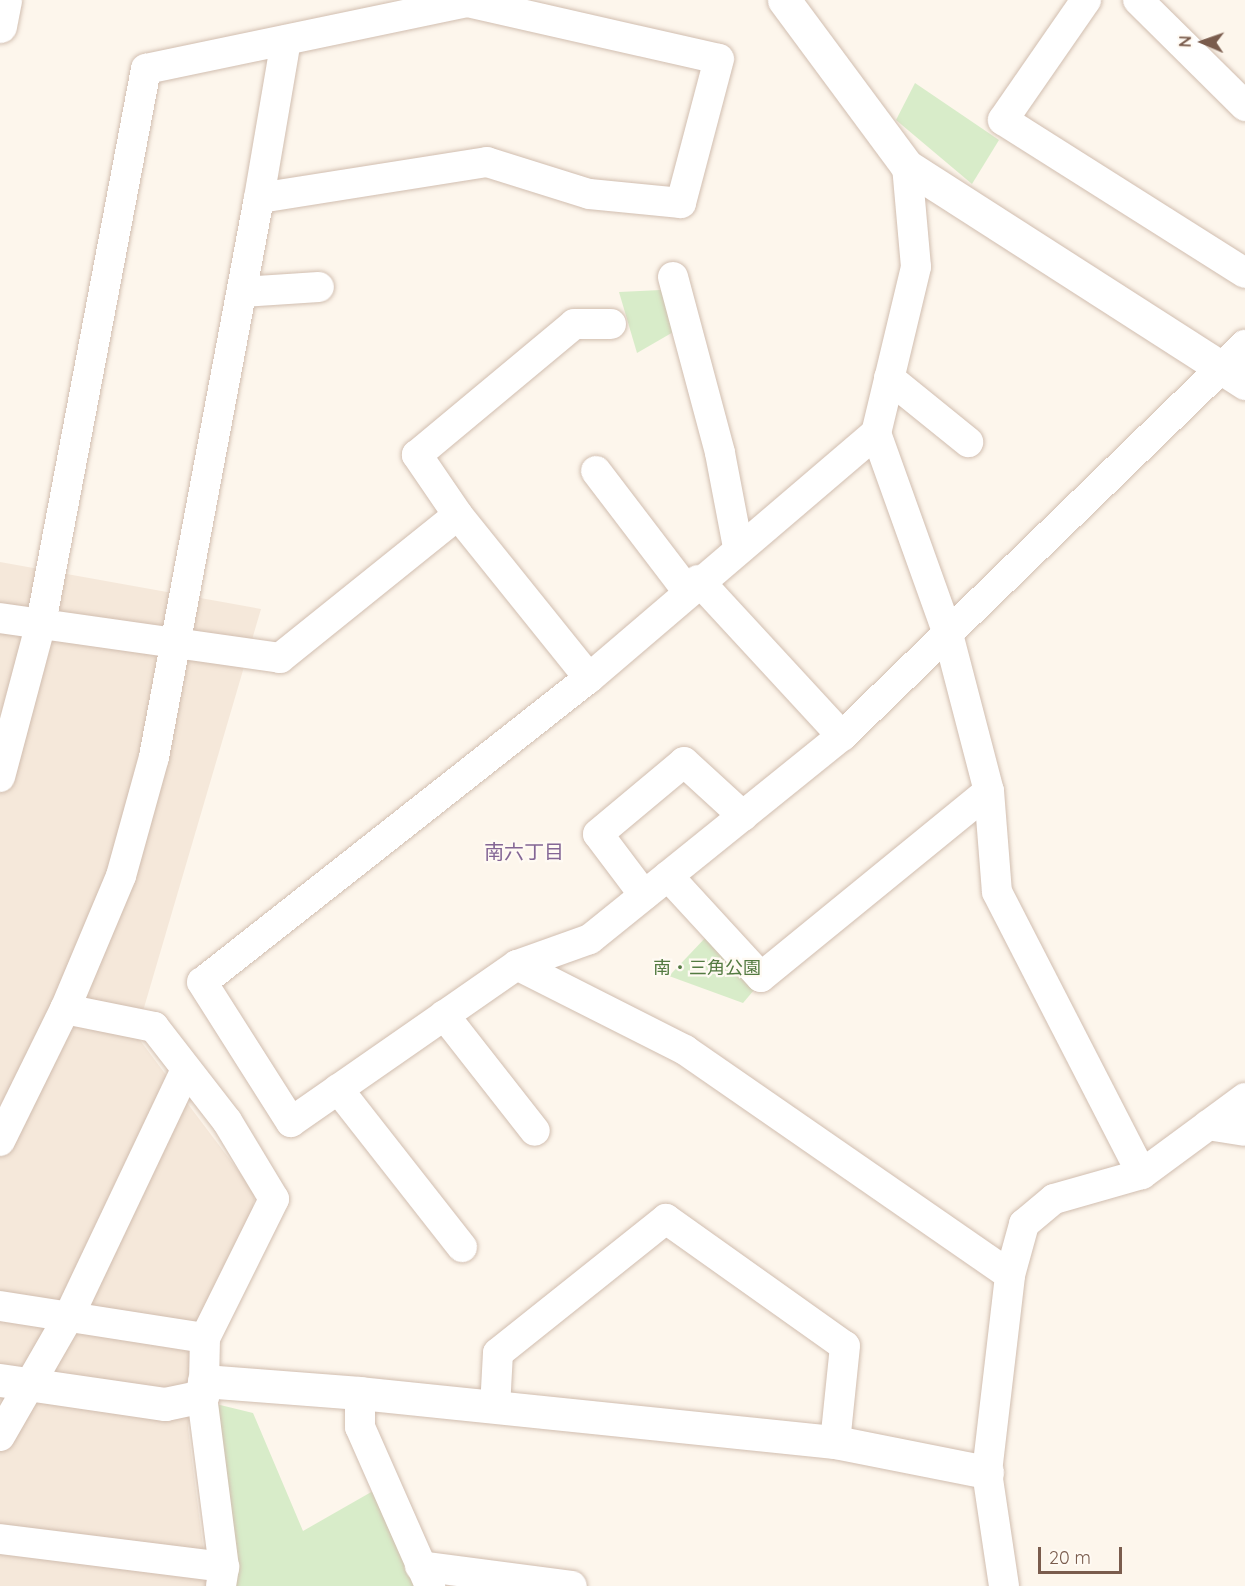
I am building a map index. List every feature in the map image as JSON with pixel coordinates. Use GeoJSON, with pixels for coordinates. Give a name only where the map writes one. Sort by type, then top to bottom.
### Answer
{"type":"FeatureCollection","features":[{"type":"Feature","properties":{"kind":"street"},"geometry":{"type":"LineString","coordinates":[[0,26],[4,0]]}},
{"type":"Feature","properties":{"kind":"street"},"geometry":{"type":"LineString","coordinates":[[784,0],[907,166],[1157,324],[1233,376]]}},
{"type":"Feature","properties":{"kind":"street"},"geometry":{"type":"LineString","coordinates":[[1086,0],[1003,120],[1245,273]]}},
{"type":"Feature","properties":{"kind":"street"},"geometry":{"type":"LineString","coordinates":[[1138,0],[1245,106]]}},
{"type":"Feature","properties":{"kind":"street"},"geometry":{"type":"LineString","coordinates":[[0,777],[41,623],[146,69],[468,2],[719,59],[681,203],[589,194],[487,162],[259,198]]}},
{"type":"Feature","properties":{"kind":"street"},"geometry":{"type":"LineString","coordinates":[[0,1141],[65,1009],[121,876],[178,647],[286,40]]}},
{"type":"Feature","properties":{"kind":"street"},"geometry":{"type":"LineString","coordinates":[[907,166],[916,267],[876,433],[948,634],[989,791],[997,892],[1142,1174]]}},
{"type":"Feature","properties":{"kind":"street"},"geometry":{"type":"LineString","coordinates":[[673,277],[720,453],[738,547]]}},
{"type":"Feature","properties":{"kind":"street"},"geometry":{"type":"LineString","coordinates":[[242,292],[319,287]]}},
{"type":"Feature","properties":{"kind":"street"},"geometry":{"type":"LineString","coordinates":[[589,678],[459,515],[417,454],[574,324],[611,324]]}},
{"type":"Feature","properties":{"kind":"street"},"geometry":{"type":"LineString","coordinates":[[876,433],[692,585],[589,678],[202,982],[291,1122],[517,965],[590,939],[842,736],[948,634],[1233,376],[1245,345]]}},
{"type":"Feature","properties":{"kind":"street"},"geometry":{"type":"LineString","coordinates":[[889,378],[968,442]]}},
{"type":"Feature","properties":{"kind":"street"},"geometry":{"type":"LineString","coordinates":[[596,471],[692,585],[842,736]]}},
{"type":"Feature","properties":{"kind":"street"},"geometry":{"type":"LineString","coordinates":[[0,618],[178,647],[280,658],[459,515]]}},
{"type":"Feature","properties":{"kind":"street"},"geometry":{"type":"LineString","coordinates":[[644,895],[598,834],[684,762],[743,816]]}},
{"type":"Feature","properties":{"kind":"street"},"geometry":{"type":"LineString","coordinates":[[668,876],[761,977],[989,791]]}},
{"type":"Feature","properties":{"kind":"street"},"geometry":{"type":"LineString","coordinates":[[517,965],[685,1050],[1010,1275]]}},
{"type":"Feature","properties":{"kind":"street"},"geometry":{"type":"LineString","coordinates":[[0,1539],[223,1576],[203,1389],[205,1338],[274,1199],[227,1120],[185,1072],[154,1027],[65,1009]]}},
{"type":"Feature","properties":{"kind":"street"},"geometry":{"type":"LineString","coordinates":[[444,1016],[535,1131]]}},
{"type":"Feature","properties":{"kind":"street"},"geometry":{"type":"LineString","coordinates":[[0,1436],[15,1382],[69,1316],[185,1072]]}},
{"type":"Feature","properties":{"kind":"street"},"geometry":{"type":"LineString","coordinates":[[338,1089],[462,1247]]}},
{"type":"Feature","properties":{"kind":"street"},"geometry":{"type":"LineString","coordinates":[[1004,1586],[987,1472],[1010,1275],[1024,1224],[1054,1199],[1142,1174],[1245,1098]]}},
{"type":"Feature","properties":{"kind":"street"},"geometry":{"type":"LineString","coordinates":[[1209,1125],[1245,1131]]}},
{"type":"Feature","properties":{"kind":"street"},"geometry":{"type":"LineString","coordinates":[[495,1408],[498,1353],[666,1219],[845,1346],[835,1442]]}},
{"type":"Feature","properties":{"kind":"street"},"geometry":{"type":"LineString","coordinates":[[0,1306],[205,1338]]}},
{"type":"Feature","properties":{"kind":"street"},"geometry":{"type":"LineString","coordinates":[[15,1382],[165,1404],[203,1389],[360,1393],[835,1442],[987,1472]]}},
{"type":"Feature","properties":{"kind":"street"},"geometry":{"type":"LineString","coordinates":[[360,1393],[360,1427],[425,1576],[572,1586]]}},
{"type":"Feature","properties":{"kind":"shaded area"},"geometry":{"type":"Polygon","coordinates":[[[0,562],[261,609],[136,1035],[255,1193],[252,1213],[203,1317],[188,1428],[208,1586],[0,1586],[0,562]]]}},
{"type":"Feature","properties":{"kind":"green space"},"geometry":{"type":"Polygon","coordinates":[[[915,83],[999,140],[972,184],[896,120],[915,83]]]}},
{"type":"Feature","properties":{"kind":"green space"},"geometry":{"type":"Polygon","coordinates":[[[661,290],[675,331],[637,353],[619,292],[661,290]]]}},
{"type":"Feature","properties":{"kind":"green space","name":"南・三角公園"},"geometry":{"type":"Polygon","coordinates":[[[707,936],[754,990],[743,1003],[669,976],[707,936]]]}},
{"type":"Feature","properties":{"kind":"green space"},"geometry":{"type":"Polygon","coordinates":[[[212,1403],[253,1413],[303,1531],[373,1491],[427,1586],[231,1586],[212,1403]]]}},
{"type":"Feature","properties":{"kind":"district","name":"南六丁目"},"geometry":{"type":"Point","coordinates":[524,851]}}]}
